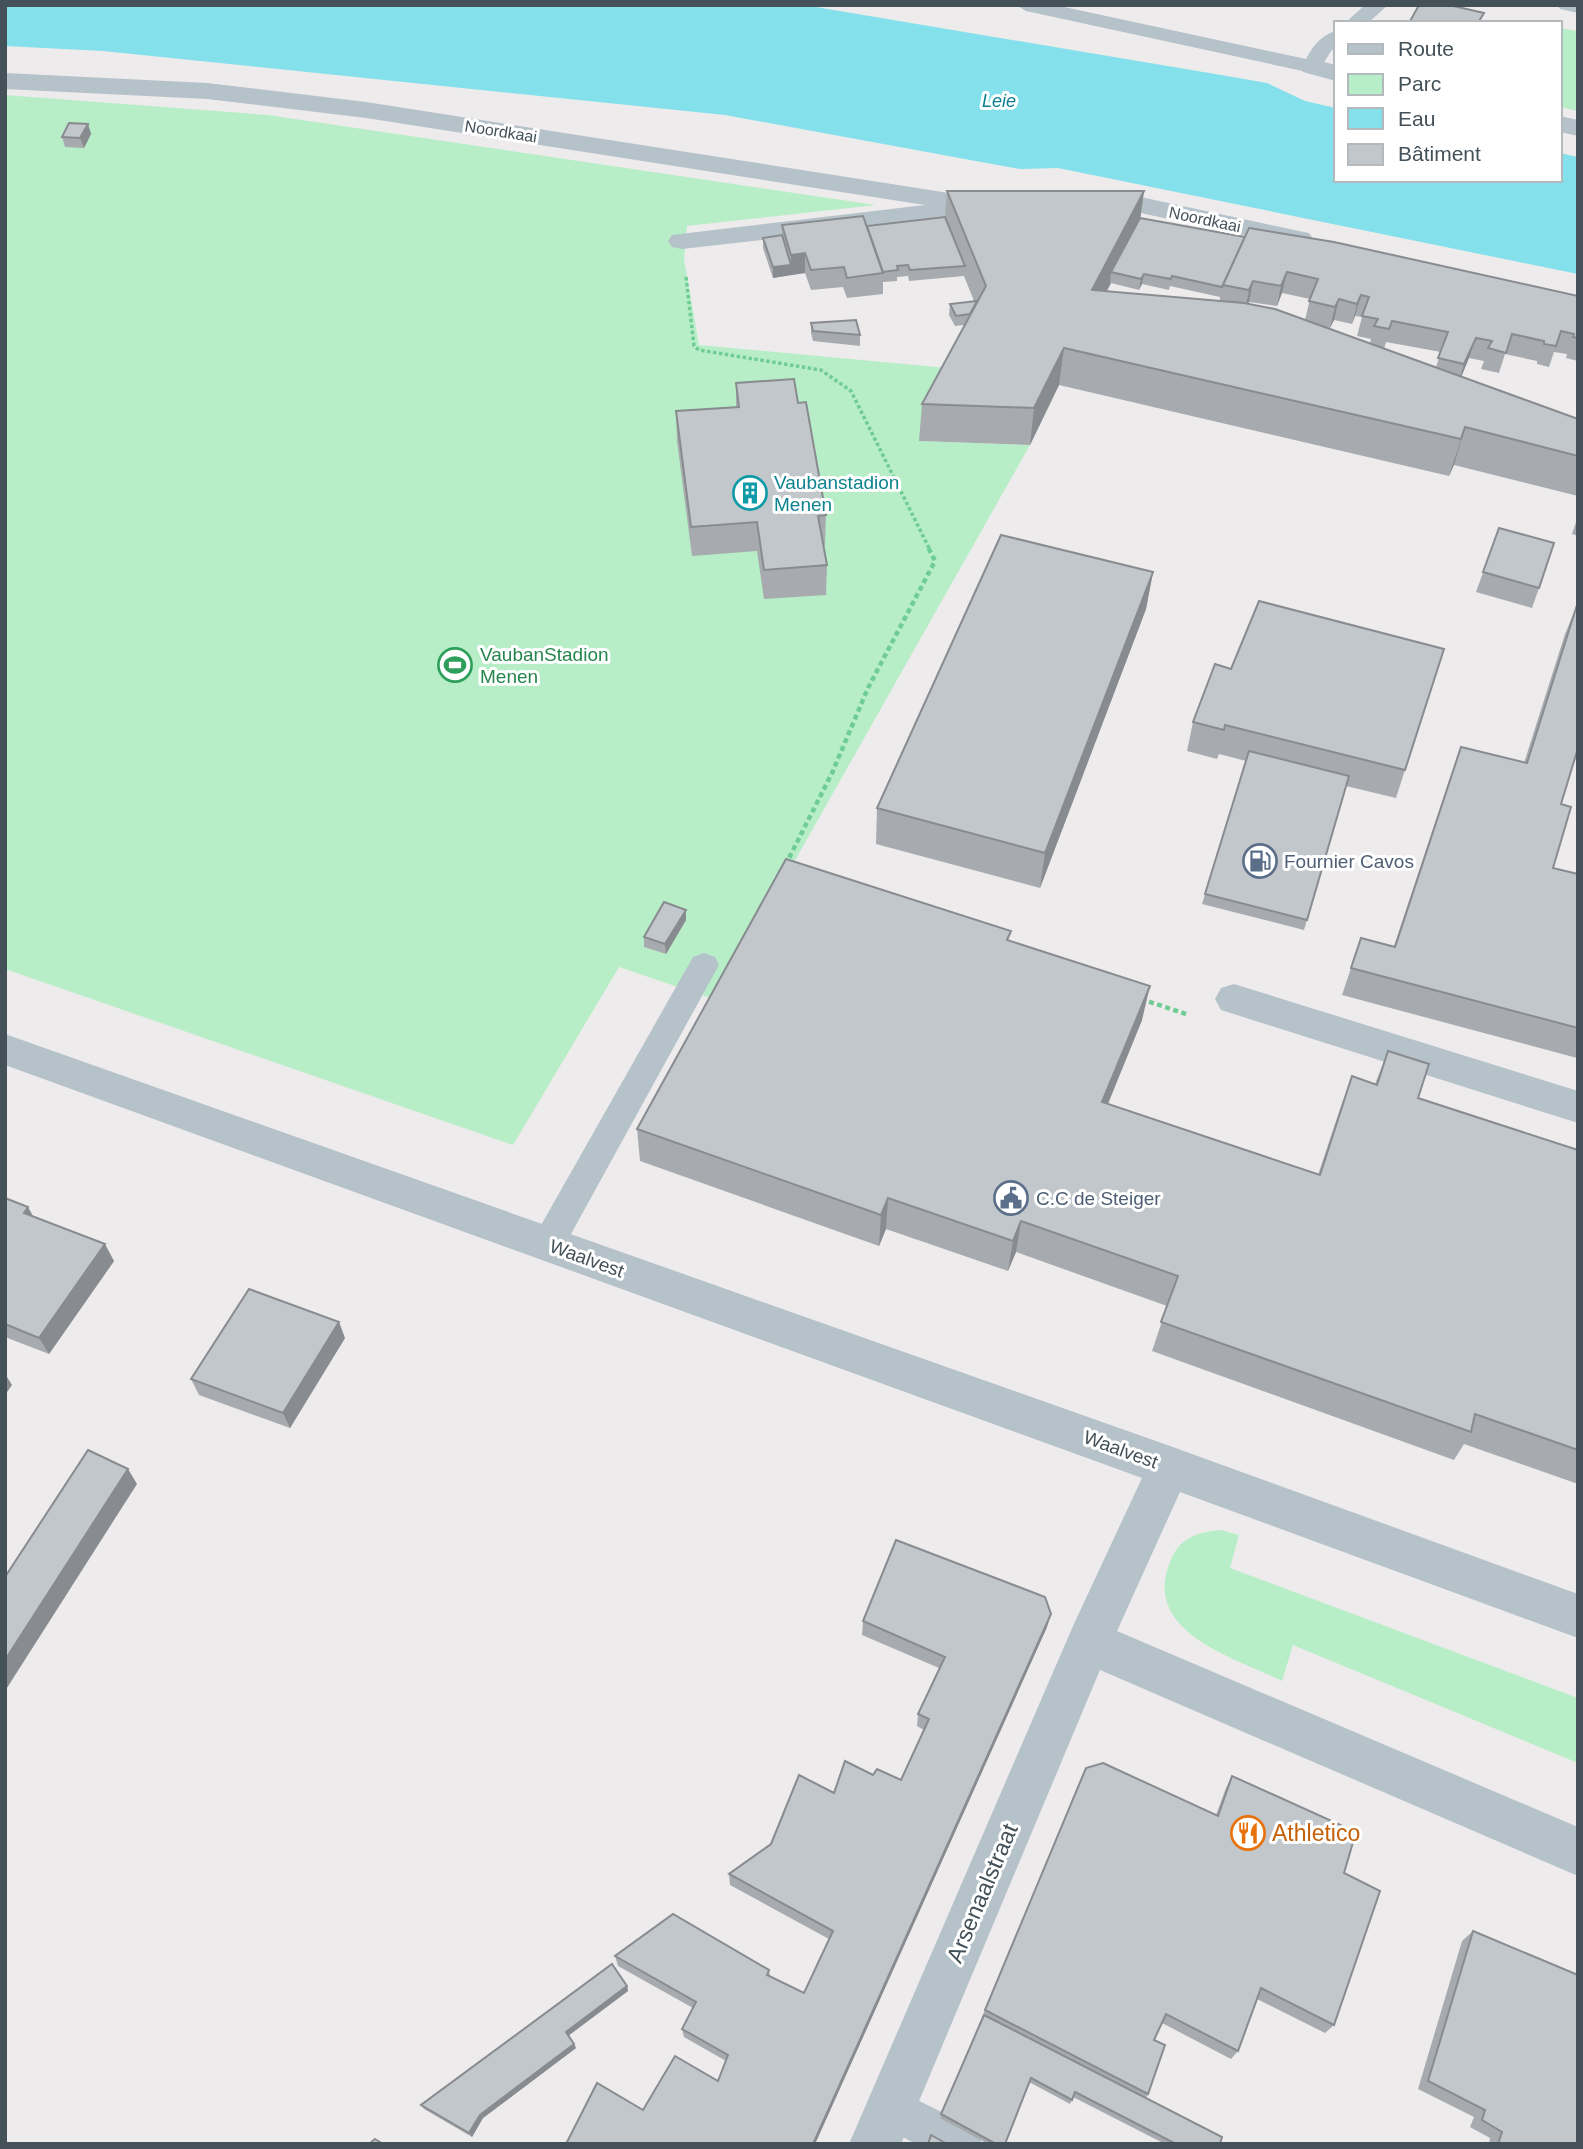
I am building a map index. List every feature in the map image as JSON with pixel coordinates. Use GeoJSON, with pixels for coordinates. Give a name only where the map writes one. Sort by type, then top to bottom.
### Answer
{"type":"FeatureCollection","features":[{"type":"Feature","properties":{"kind":"street","name":"Noordkaai"},"geometry":{"type":"LineString","coordinates":[[5,80],[207,91],[366,110],[1007,208],[682,241]]}},
{"type":"Feature","properties":{"kind":"street","name":"Noordkaai"},"geometry":{"type":"LineString","coordinates":[[1058,205],[1122,201],[1329,246]]}},
{"type":"Feature","properties":{"kind":"street"},"geometry":{"type":"LineString","coordinates":[[1234,999],[1578,1107]]}},
{"type":"Feature","properties":{"kind":"street","name":"Waalvest"},"geometry":{"type":"LineString","coordinates":[[5,1049],[1578,1615]]}},
{"type":"Feature","properties":{"kind":"street","name":"Waalvest"},"geometry":{"type":"LineString","coordinates":[[1089,1642],[1170,1466]]}},
{"type":"Feature","properties":{"kind":"street"},"geometry":{"type":"LineString","coordinates":[[1089,1642],[1578,1852]]}},
{"type":"Feature","properties":{"kind":"street","name":"Arsenaalstraat"},"geometry":{"type":"LineString","coordinates":[[883,2126],[1089,1642]]}},
{"type":"Feature","properties":{"kind":"lane"},"geometry":{"type":"LineString","coordinates":[[1026,5],[1051,8],[1324,70],[1322,48],[1334,39]]}},
{"type":"Feature","properties":{"kind":"lane"},"geometry":{"type":"LineString","coordinates":[[1358,21],[1378,5]]}},
{"type":"Feature","properties":{"kind":"lane"},"geometry":{"type":"LineString","coordinates":[[1567,5],[1578,6]]}},
{"type":"Feature","properties":{"kind":"lane"},"geometry":{"type":"LineString","coordinates":[[548,1244],[704,964]]}},
{"type":"Feature","properties":{"kind":"lane"},"geometry":{"type":"LineString","coordinates":[[883,2126],[961,2144]]}},
{"type":"Feature","properties":{"kind":"path"},"geometry":{"type":"LineString","coordinates":[[682,241],[694,346],[709,353],[821,370],[851,391],[935,561],[868,688],[832,773],[787,862],[792,870]]}},
{"type":"Feature","properties":{"kind":"path"},"geometry":{"type":"LineString","coordinates":[[1129,995],[1194,1017],[1234,999]]}},
{"type":"Feature","properties":{"kind":"green space"},"geometry":{"type":"Polygon","coordinates":[[[1562,28],[1578,31],[1578,111],[1562,107],[1562,28]]]}},
{"type":"Feature","properties":{"kind":"green space","name":"VaubanStadion Menen"},"geometry":{"type":"Polygon","coordinates":[[[5,95],[268,115],[876,205],[687,226],[684,259],[699,345],[958,369],[920,441],[1030,445],[716,1000],[619,967],[513,1145],[5,969],[5,95]]]}},
{"type":"Feature","properties":{"kind":"green space"},"geometry":{"type":"Polygon","coordinates":[[[1221,1530],[1239,1535],[1230,1568],[1578,1698],[1578,1763],[1293,1645],[1282,1681],[1218,1652],[1198,1639],[1180,1624],[1169,1607],[1165,1586],[1170,1562],[1178,1547],[1190,1538],[1204,1532],[1221,1530]]]}},
{"type":"Feature","properties":{"kind":"water","name":"Leie"},"geometry":{"type":"Polygon","coordinates":[[[5,5],[804,5],[1267,83],[1305,101],[1334,108],[1334,182],[1562,182],[1562,153],[1578,157],[1578,274],[1058,168],[1020,169],[725,115],[103,51],[5,46],[5,5]]]}},
{"type":"Feature","properties":{"kind":"building"},"geometry":{"type":"Polygon","coordinates":[[[1419,5],[1449,5],[1484,13],[1479,21],[1410,21],[1419,5]]]}},
{"type":"Feature","properties":{"kind":"building"},"geometry":{"type":"Polygon","coordinates":[[[69,123],[88,124],[80,138],[62,137],[69,123]]]}},
{"type":"Feature","properties":{"kind":"building"},"geometry":{"type":"Polygon","coordinates":[[[947,191],[1144,191],[1092,290],[1244,303],[1275,309],[1578,419],[1578,456],[1465,427],[1461,439],[1064,348],[1034,408],[922,404],[986,286],[947,191]]]}},
{"type":"Feature","properties":{"kind":"building"},"geometry":{"type":"Polygon","coordinates":[[[863,216],[883,273],[847,278],[844,267],[811,270],[805,253],[791,255],[782,225],[863,216]]]}},
{"type":"Feature","properties":{"kind":"building"},"geometry":{"type":"Polygon","coordinates":[[[945,217],[965,266],[910,270],[908,265],[897,266],[898,270],[883,272],[867,226],[945,217]]]}},
{"type":"Feature","properties":{"kind":"building"},"geometry":{"type":"Polygon","coordinates":[[[1140,218],[1245,237],[1222,287],[1172,276],[1171,279],[1144,274],[1141,279],[1111,272],[1140,218]]]}},
{"type":"Feature","properties":{"kind":"building"},"geometry":{"type":"Polygon","coordinates":[[[1249,228],[1334,242],[1578,296],[1578,338],[1573,337],[1574,334],[1561,331],[1556,346],[1512,334],[1506,353],[1488,348],[1492,341],[1476,338],[1464,364],[1438,358],[1448,332],[1392,321],[1389,329],[1374,326],[1378,319],[1362,316],[1369,297],[1361,295],[1357,304],[1339,299],[1335,307],[1309,301],[1318,279],[1287,272],[1281,286],[1253,281],[1249,290],[1223,285],[1249,228]]]}},
{"type":"Feature","properties":{"kind":"building"},"geometry":{"type":"Polygon","coordinates":[[[782,235],[791,265],[773,267],[763,238],[782,235]]]}},
{"type":"Feature","properties":{"kind":"building"},"geometry":{"type":"Polygon","coordinates":[[[977,301],[970,314],[956,316],[950,304],[977,301]]]}},
{"type":"Feature","properties":{"kind":"building"},"geometry":{"type":"Polygon","coordinates":[[[856,320],[860,335],[813,331],[811,323],[856,320]]]}},
{"type":"Feature","properties":{"kind":"building","name":"Vaubanstadion Menen"},"geometry":{"type":"Polygon","coordinates":[[[794,379],[798,403],[806,402],[826,515],[818,516],[827,565],[764,570],[757,522],[691,527],[676,411],[739,407],[736,383],[794,379]]]}},
{"type":"Feature","properties":{"kind":"building"},"geometry":{"type":"Polygon","coordinates":[[[1499,528],[1554,543],[1539,588],[1483,572],[1499,528]]]}},
{"type":"Feature","properties":{"kind":"building"},"geometry":{"type":"Polygon","coordinates":[[[1001,535],[1153,572],[1045,853],[877,808],[1001,535]]]}},
{"type":"Feature","properties":{"kind":"building"},"geometry":{"type":"Polygon","coordinates":[[[1259,601],[1444,649],[1405,770],[1225,725],[1224,730],[1193,722],[1215,664],[1231,669],[1259,601]]]}},
{"type":"Feature","properties":{"kind":"building"},"geometry":{"type":"Polygon","coordinates":[[[1577,605],[1578,748],[1561,804],[1571,807],[1553,868],[1578,874],[1578,1028],[1351,968],[1361,938],[1395,947],[1461,747],[1527,763],[1577,605]]]}},
{"type":"Feature","properties":{"kind":"building"},"geometry":{"type":"Polygon","coordinates":[[[1249,751],[1349,776],[1307,920],[1205,894],[1249,751]]]}},
{"type":"Feature","properties":{"kind":"building","name":"C.C de Steiger"},"geometry":{"type":"Polygon","coordinates":[[[786,859],[1011,931],[1007,940],[1150,986],[1102,1102],[1320,1175],[1352,1076],[1377,1085],[1388,1051],[1429,1064],[1418,1098],[1578,1150],[1578,1450],[1475,1414],[1471,1432],[1161,1322],[1178,1276],[1021,1221],[1013,1241],[888,1198],[881,1215],[637,1129],[786,859]]]}},
{"type":"Feature","properties":{"kind":"building"},"geometry":{"type":"Polygon","coordinates":[[[664,902],[686,910],[665,944],[644,937],[664,902]]]}},
{"type":"Feature","properties":{"kind":"building"},"geometry":{"type":"Polygon","coordinates":[[[5,1198],[28,1207],[24,1213],[105,1244],[39,1338],[5,1324],[5,1198]]]}},
{"type":"Feature","properties":{"kind":"building"},"geometry":{"type":"Polygon","coordinates":[[[249,1289],[339,1322],[283,1413],[191,1379],[249,1289]]]}},
{"type":"Feature","properties":{"kind":"building"},"geometry":{"type":"Polygon","coordinates":[[[88,1450],[128,1469],[5,1660],[5,1577],[88,1450]]]}},
{"type":"Feature","properties":{"kind":"building"},"geometry":{"type":"Polygon","coordinates":[[[896,1540],[1045,1597],[1051,1614],[813,2144],[566,2144],[597,2083],[643,2110],[675,2056],[718,2081],[728,2055],[682,2029],[696,2002],[615,1956],[673,1914],[769,1970],[767,1975],[804,1993],[833,1931],[729,1874],[771,1844],[799,1775],[834,1793],[845,1761],[873,1775],[877,1769],[901,1780],[929,1719],[918,1714],[945,1657],[863,1621],[896,1540]]]}},
{"type":"Feature","properties":{"kind":"building"},"geometry":{"type":"Polygon","coordinates":[[[1103,1763],[1218,1816],[1232,1776],[1356,1832],[1344,1873],[1380,1891],[1334,2025],[1261,1988],[1238,2051],[1166,2014],[1154,2040],[1165,2045],[1148,2094],[985,2010],[1086,1768],[1103,1763]]]}},
{"type":"Feature","properties":{"kind":"building"},"geometry":{"type":"Polygon","coordinates":[[[1473,1931],[1578,1975],[1578,2144],[1498,2144],[1502,2132],[1482,2120],[1485,2110],[1428,2081],[1473,1931]]]}},
{"type":"Feature","properties":{"kind":"building"},"geometry":{"type":"Polygon","coordinates":[[[612,1964],[627,1986],[566,2032],[574,2044],[480,2115],[469,2133],[421,2105],[612,1964]]]}},
{"type":"Feature","properties":{"kind":"building"},"geometry":{"type":"Polygon","coordinates":[[[984,2015],[1222,2137],[1220,2144],[1176,2144],[1075,2092],[1072,2100],[1031,2078],[1005,2144],[996,2144],[941,2114],[984,2015]]]}},
{"type":"Feature","properties":{"kind":"building"},"geometry":{"type":"Polygon","coordinates":[[[931,2135],[947,2144],[928,2144],[931,2135]]]}},
{"type":"Feature","properties":{"kind":"building"},"geometry":{"type":"Polygon","coordinates":[[[375,2139],[383,2144],[369,2144],[375,2139]]]}},
{"type":"Feature","properties":{"kind":"place","name":"Vaubanstadion Menen"},"geometry":{"type":"Point","coordinates":[750,493]}},
{"type":"Feature","properties":{"kind":"place","name":"VaubanStadion Menen"},"geometry":{"type":"Point","coordinates":[455,665]}},
{"type":"Feature","properties":{"kind":"place","name":"Fournier Cavos"},"geometry":{"type":"Point","coordinates":[1260,861]}},
{"type":"Feature","properties":{"kind":"place","name":"C.C de Steiger"},"geometry":{"type":"Point","coordinates":[1011,1198]}},
{"type":"Feature","properties":{"kind":"place","name":"Athletico"},"geometry":{"type":"Point","coordinates":[1248,1833]}}]}
